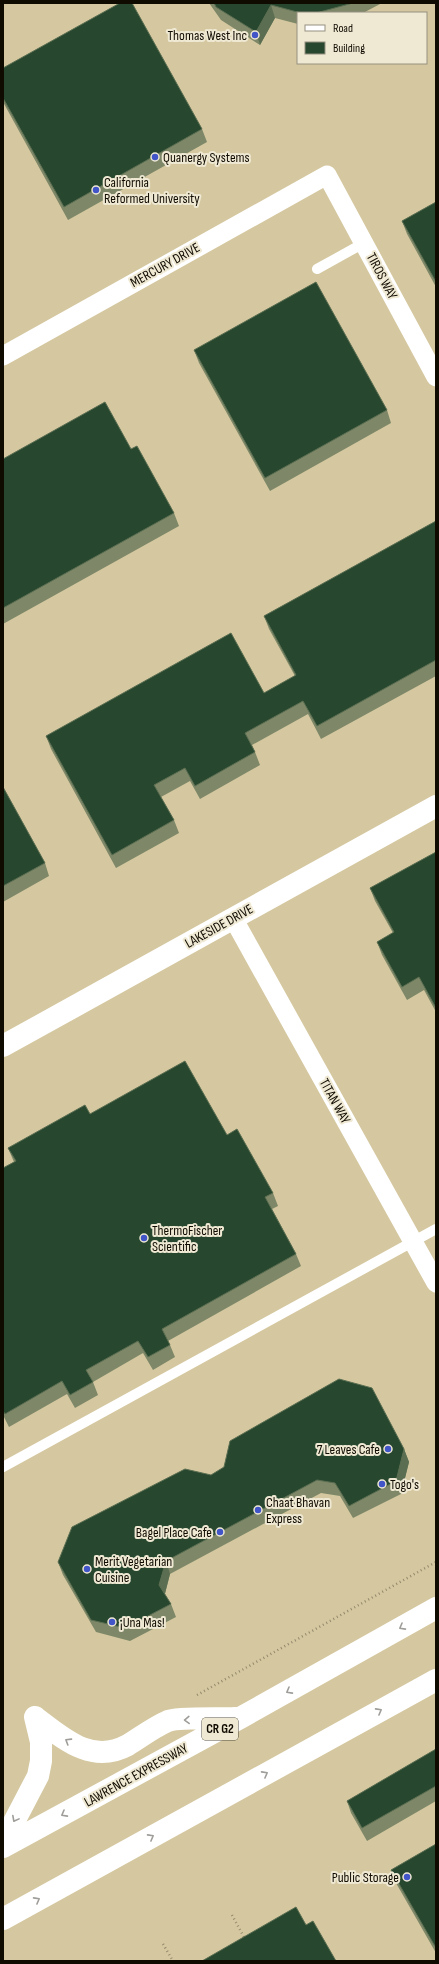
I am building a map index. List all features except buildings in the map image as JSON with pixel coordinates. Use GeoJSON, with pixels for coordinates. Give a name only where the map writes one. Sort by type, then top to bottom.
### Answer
{"type":"FeatureCollection","features":[{"type":"Feature","properties":{"kind":"main road","name":"LAKESIDE DRIVE"},"geometry":{"type":"LineString","coordinates":[[3,1046],[436,806]]}},
{"type":"Feature","properties":{"kind":"main road","name":"LAWRENCE EXPRESSWAY"},"geometry":{"type":"LineString","coordinates":[[3,1847],[240,1718],[436,1608]]}},
{"type":"Feature","properties":{"kind":"main road"},"geometry":{"type":"LineString","coordinates":[[3,1919],[436,1680]]}},
{"type":"Feature","properties":{"kind":"main road"},"geometry":{"type":"LineString","coordinates":[[3,1842],[38,1776],[41,1761],[41,1742],[35,1717],[68,1742],[95,1752],[112,1751],[126,1746],[169,1721],[240,1718]]}},
{"type":"Feature","properties":{"kind":"street","name":"TIROS WAY"},"geometry":{"type":"LineString","coordinates":[[327,175],[436,377]]}},
{"type":"Feature","properties":{"kind":"street","name":"MERCURY DRIVE"},"geometry":{"type":"LineString","coordinates":[[3,356],[327,175]]}},
{"type":"Feature","properties":{"kind":"street","name":"TITAN WAY"},"geometry":{"type":"LineString","coordinates":[[233,918],[436,1283]]}},
{"type":"Feature","properties":{"kind":"lane"},"geometry":{"type":"LineString","coordinates":[[317,269],[364,243]]}},
{"type":"Feature","properties":{"kind":"lane"},"geometry":{"type":"LineString","coordinates":[[3,1467],[436,1229]]}},
{"type":"Feature","properties":{"kind":"path"},"geometry":{"type":"LineString","coordinates":[[193,1698],[436,1562]]}},
{"type":"Feature","properties":{"kind":"path"},"geometry":{"type":"LineString","coordinates":[[232,1915],[246,1941]]}},
{"type":"Feature","properties":{"kind":"path"},"geometry":{"type":"LineString","coordinates":[[163,1944],[173,1961]]}},
{"type":"Feature","properties":{"kind":"place","name":"Thomas West Inc"},"geometry":{"type":"Point","coordinates":[255,35]}},
{"type":"Feature","properties":{"kind":"place","name":"Quanergy Systems"},"geometry":{"type":"Point","coordinates":[155,157]}},
{"type":"Feature","properties":{"kind":"place","name":"California Reformed University"},"geometry":{"type":"Point","coordinates":[96,190]}},
{"type":"Feature","properties":{"kind":"place","name":"ThermoFischer Scientific"},"geometry":{"type":"Point","coordinates":[144,1238]}},
{"type":"Feature","properties":{"kind":"place","name":"7 Leaves Cafe"},"geometry":{"type":"Point","coordinates":[388,1449]}},
{"type":"Feature","properties":{"kind":"place","name":"Togo's"},"geometry":{"type":"Point","coordinates":[382,1484]}},
{"type":"Feature","properties":{"kind":"place","name":"Chaat Bhavan Express"},"geometry":{"type":"Point","coordinates":[258,1510]}},
{"type":"Feature","properties":{"kind":"place","name":"Bagel Place Cafe"},"geometry":{"type":"Point","coordinates":[220,1532]}},
{"type":"Feature","properties":{"kind":"place","name":"Merit Vegetarian Cuisine"},"geometry":{"type":"Point","coordinates":[87,1569]}},
{"type":"Feature","properties":{"kind":"place","name":"¡Una Mas!"},"geometry":{"type":"Point","coordinates":[112,1622]}},
{"type":"Feature","properties":{"kind":"place","name":"Public Storage"},"geometry":{"type":"Point","coordinates":[407,1877]}}]}
